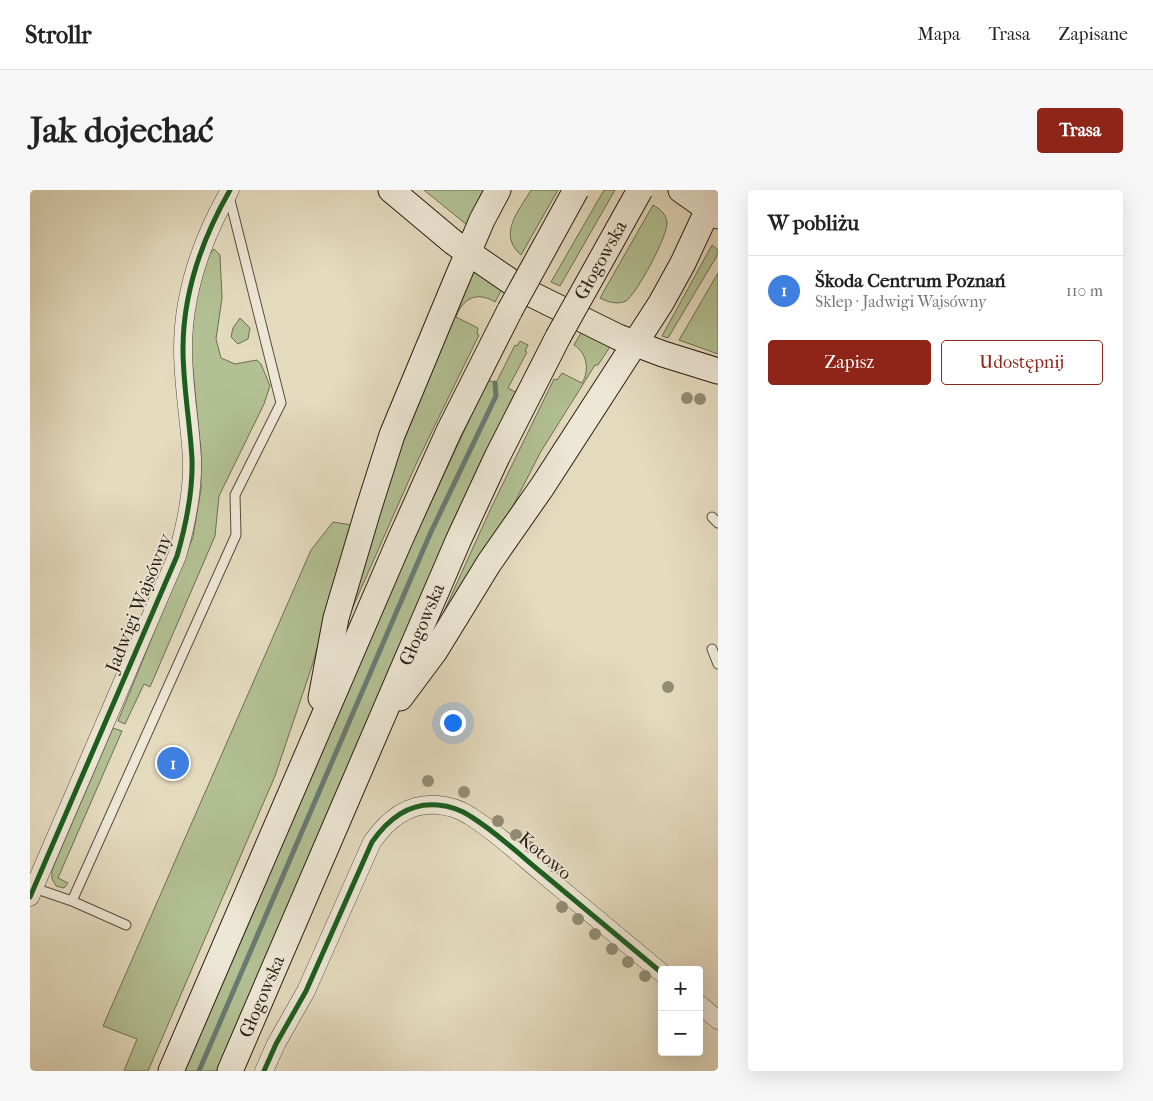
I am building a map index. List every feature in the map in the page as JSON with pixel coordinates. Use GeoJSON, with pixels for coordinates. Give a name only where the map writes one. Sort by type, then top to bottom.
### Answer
{"type":"FeatureCollection","features":[{"type":"Feature","properties":{"kind":"main road"},"geometry":{"type":"LineString","coordinates":[[391,190],[468,253],[523,290],[603,331],[635,344],[718,371]]}},
{"type":"Feature","properties":{"kind":"main road"},"geometry":{"type":"LineString","coordinates":[[311,745],[336,618],[398,418],[482,220],[498,190]]}},
{"type":"Feature","properties":{"kind":"main road"},"geometry":{"type":"LineString","coordinates":[[171,1071],[449,431],[510,310],[576,190]]}},
{"type":"Feature","properties":{"kind":"main road","name":"Głogowska"},"geometry":{"type":"LineString","coordinates":[[230,1071],[470,512],[558,337],[640,190]]}},
{"type":"Feature","properties":{"kind":"main road"},"geometry":{"type":"LineString","coordinates":[[369,745],[391,710],[435,651],[489,563],[542,488],[635,344],[679,271],[715,205],[681,190]]}},
{"type":"Feature","properties":{"kind":"street","name":"Jadwigi Wajsówny"},"geometry":{"type":"LineString","coordinates":[[32,893],[168,579],[181,542],[188,510],[192,474],[190,429],[183,368],[186,306],[202,246],[228,191]]}},
{"type":"Feature","properties":{"kind":"street","name":"Kotowo"},"geometry":{"type":"LineString","coordinates":[[264,1071],[276,1044],[306,991],[366,855],[378,835],[394,818],[415,807],[432,805],[453,808],[471,817],[658,970]]}},
{"type":"Feature","properties":{"kind":"street"},"geometry":{"type":"LineString","coordinates":[[703,1007],[718,1020]]}},
{"type":"Feature","properties":{"kind":"lane","name":"Jadwigi Wajsówny"},"geometry":{"type":"LineString","coordinates":[[72,901],[236,535],[235,495],[281,404],[228,191]]}},
{"type":"Feature","properties":{"kind":"lane"},"geometry":{"type":"LineString","coordinates":[[712,650],[718,664]]}},
{"type":"Feature","properties":{"kind":"lane"},"geometry":{"type":"LineString","coordinates":[[32,893],[72,901],[126,924]]}},
{"type":"Feature","properties":{"kind":"green space"},"geometry":{"type":"Polygon","coordinates":[[[424,190],[484,190],[467,225],[424,190]]]}},
{"type":"Feature","properties":{"kind":"green space"},"geometry":{"type":"Polygon","coordinates":[[[531,190],[558,190],[521,255],[514,247],[510,231],[516,214],[531,190]]]}},
{"type":"Feature","properties":{"kind":"green space"},"geometry":{"type":"Polygon","coordinates":[[[604,190],[615,190],[560,286],[551,282],[604,190]]]}},
{"type":"Feature","properties":{"kind":"green space"},"geometry":{"type":"Polygon","coordinates":[[[653,205],[660,210],[667,222],[658,251],[644,277],[626,301],[619,303],[600,298],[653,205]]]}},
{"type":"Feature","properties":{"kind":"green space"},"geometry":{"type":"Polygon","coordinates":[[[712,245],[718,250],[718,254],[668,338],[662,336],[712,245]]]}},
{"type":"Feature","properties":{"kind":"green space"},"geometry":{"type":"Polygon","coordinates":[[[214,249],[220,255],[222,298],[216,339],[221,358],[235,364],[257,360],[261,364],[270,386],[264,404],[219,496],[215,536],[150,687],[144,684],[125,724],[118,721],[193,537],[201,489],[201,451],[191,351],[194,308],[207,257],[214,249]]]}},
{"type":"Feature","properties":{"kind":"green space"},"geometry":{"type":"Polygon","coordinates":[[[473,270],[502,289],[495,302],[482,297],[471,298],[459,310],[456,317],[478,328],[477,334],[479,335],[417,462],[341,634],[400,449],[473,270]]]}},
{"type":"Feature","properties":{"kind":"green space"},"geometry":{"type":"Polygon","coordinates":[[[718,273],[718,354],[679,340],[718,273]]]}},
{"type":"Feature","properties":{"kind":"green space"},"geometry":{"type":"Polygon","coordinates":[[[240,318],[250,328],[248,339],[238,344],[231,337],[233,328],[240,318]]]}},
{"type":"Feature","properties":{"kind":"green space"},"geometry":{"type":"Polygon","coordinates":[[[582,331],[611,345],[598,365],[595,365],[540,453],[512,508],[436,629],[492,506],[554,379],[557,380],[562,373],[582,383],[586,373],[586,362],[582,352],[574,345],[582,331]]]}},
{"type":"Feature","properties":{"kind":"green space"},"geometry":{"type":"Polygon","coordinates":[[[520,341],[528,345],[525,351],[527,352],[508,388],[517,393],[326,818],[217,1071],[184,1071],[405,558],[488,380],[496,383],[515,345],[517,346],[520,341]]]}},
{"type":"Feature","properties":{"kind":"green space"},"geometry":{"type":"Polygon","coordinates":[[[333,522],[352,525],[312,666],[275,776],[148,1071],[124,1071],[137,1039],[103,1026],[311,550],[333,522]]]}},
{"type":"Feature","properties":{"kind":"green space"},"geometry":{"type":"Polygon","coordinates":[[[113,728],[122,731],[58,878],[68,883],[64,888],[56,886],[52,879],[52,870],[113,728]]]}},
{"type":"Feature","properties":{"kind":"waterway"},"geometry":{"type":"LineString","coordinates":[[199,1071],[430,534],[496,396],[495,383]]}},
{"type":"Feature","properties":{"kind":"cycle path"},"geometry":{"type":"LineString","coordinates":[[30,897],[177,556],[188,508],[192,471],[183,363],[186,307],[190,287],[203,247],[230,190]]}},
{"type":"Feature","properties":{"kind":"cycle path"},"geometry":{"type":"LineString","coordinates":[[264,1071],[276,1044],[306,991],[372,842],[392,819],[418,806],[438,805],[451,807],[480,822],[658,970]]}},
{"type":"Feature","properties":{"kind":"place","name":"Škoda Centrum Poznań"},"geometry":{"type":"Point","coordinates":[173,763]}}]}
